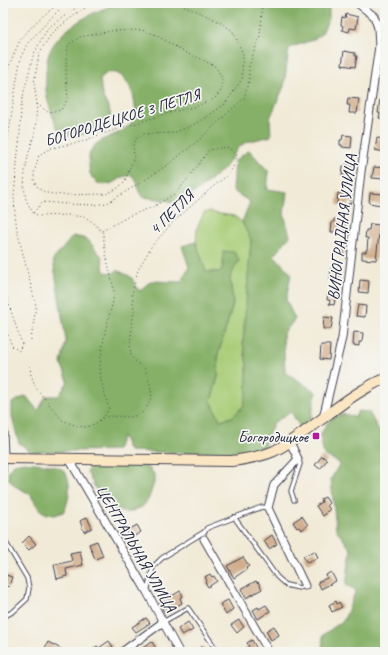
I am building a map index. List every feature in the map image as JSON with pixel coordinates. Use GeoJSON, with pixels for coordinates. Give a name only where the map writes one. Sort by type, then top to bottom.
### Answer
{"type":"FeatureCollection","features":[{"type":"Feature","properties":{"kind":"street","name":"ВИНОГРАДНАЯ УЛИЦА"},"geometry":{"type":"LineString","coordinates":[[323,418],[342,338],[361,172],[381,50],[378,28],[374,16],[357,3]]}},
{"type":"Feature","properties":{"kind":"street"},"geometry":{"type":"LineString","coordinates":[[381,50],[385,41]]}},
{"type":"Feature","properties":{"kind":"street"},"geometry":{"type":"LineString","coordinates":[[3,431],[4,458],[232,461],[272,452],[290,442],[348,399],[378,381],[385,379]]}},
{"type":"Feature","properties":{"kind":"street"},"geometry":{"type":"LineString","coordinates":[[290,442],[298,459],[274,485],[268,508],[305,586]]}},
{"type":"Feature","properties":{"kind":"street","name":"ЦЕНТРАЛЬНАЯ УЛИЦА"},"geometry":{"type":"LineString","coordinates":[[69,459],[147,592],[179,652]]}},
{"type":"Feature","properties":{"kind":"street"},"geometry":{"type":"LineString","coordinates":[[204,536],[269,652]]}},
{"type":"Feature","properties":{"kind":"street"},"geometry":{"type":"LineString","coordinates":[[122,652],[163,622]]}},
{"type":"Feature","properties":{"kind":"lane"},"geometry":{"type":"LineString","coordinates":[[3,506],[4,458]]}},
{"type":"Feature","properties":{"kind":"lane"},"geometry":{"type":"LineString","coordinates":[[294,500],[291,491],[300,464],[298,459]]}},
{"type":"Feature","properties":{"kind":"lane"},"geometry":{"type":"LineString","coordinates":[[147,592],[154,567],[162,558],[204,536],[207,528],[262,506],[268,508]]}},
{"type":"Feature","properties":{"kind":"lane"},"geometry":{"type":"LineString","coordinates":[[234,517],[277,577],[286,585],[299,588],[305,586]]}},
{"type":"Feature","properties":{"kind":"lane"},"geometry":{"type":"LineString","coordinates":[[3,538],[27,578],[29,588],[26,599],[14,611],[3,617]]}},
{"type":"Feature","properties":{"kind":"lane"},"geometry":{"type":"LineString","coordinates":[[163,622],[188,608],[218,652]]}},
{"type":"Feature","properties":{"kind":"path"},"geometry":{"type":"LineString","coordinates":[[3,84],[20,40],[38,20],[59,3]]}},
{"type":"Feature","properties":{"kind":"path"},"geometry":{"type":"LineString","coordinates":[[3,172],[21,57],[27,44],[66,3]]}},
{"type":"Feature","properties":{"kind":"path"},"geometry":{"type":"LineString","coordinates":[[31,340],[36,306],[17,230],[14,195],[21,107],[33,56],[41,40],[49,27],[83,3]]}},
{"type":"Feature","properties":{"kind":"path"},"geometry":{"type":"LineString","coordinates":[[30,366],[31,375],[36,388],[62,420],[77,426],[87,427],[104,417],[109,410],[101,380],[100,364],[105,332],[113,302],[114,290],[102,231],[85,217],[68,215],[39,216],[33,213],[26,200],[24,186],[28,156],[35,132],[37,104],[34,83],[39,54],[53,32],[93,3]]}},
{"type":"Feature","properties":{"kind":"path","name":"БОГОРОДЕЦКОЕ 3 ПЕТЛЯ"},"geometry":{"type":"LineString","coordinates":[[37,104],[48,112],[61,110],[68,98],[66,78],[68,45],[80,37],[111,30],[142,30],[154,34],[216,68],[222,78],[222,90],[214,99],[197,106],[165,114],[81,142],[52,148],[39,155],[34,173],[34,182],[39,189],[47,193],[62,195],[106,194],[118,188],[125,181],[134,158],[133,145],[137,138],[144,134],[174,133],[191,126],[212,114],[225,104],[242,79],[243,54],[232,30],[216,20],[178,3]]}},
{"type":"Feature","properties":{"kind":"path"},"geometry":{"type":"LineString","coordinates":[[33,213],[43,202],[67,204],[107,203],[170,163],[203,136],[244,98],[249,80],[249,66],[260,36],[262,12],[261,3]]}},
{"type":"Feature","properties":{"kind":"path","name":"4 ПЕТЛЯ"},"geometry":{"type":"LineString","coordinates":[[102,231],[131,215],[153,207],[176,192],[187,180],[209,150],[227,147],[237,156],[228,175],[215,184],[172,223],[151,247],[138,270],[132,294],[134,310],[130,345],[135,361],[145,369],[152,395],[148,405],[142,413],[132,417],[104,417]]}},
{"type":"Feature","properties":{"kind":"path"},"geometry":{"type":"LineString","coordinates":[[3,282],[22,344],[19,351],[12,346],[3,321]]}},
{"type":"Feature","properties":{"kind":"green space"},"geometry":{"type":"Polygon","coordinates":[[[118,3],[154,5],[158,3],[329,3],[329,18],[322,33],[315,39],[289,48],[284,86],[270,118],[271,136],[246,142],[239,147],[224,169],[197,191],[183,200],[173,202],[142,197],[138,189],[137,181],[131,175],[103,185],[95,181],[90,173],[90,152],[94,146],[123,130],[130,125],[134,118],[135,104],[133,96],[126,81],[121,75],[107,73],[100,79],[102,95],[109,110],[110,119],[102,128],[88,134],[72,135],[61,132],[55,124],[48,101],[46,92],[47,60],[55,42],[68,29],[83,19],[118,3]]]}},
{"type":"Feature","properties":{"kind":"green space"},"geometry":{"type":"Polygon","coordinates":[[[249,150],[269,172],[267,189],[287,192],[284,214],[290,236],[274,255],[291,274],[286,300],[295,319],[283,334],[285,372],[316,392],[311,418],[300,427],[291,412],[273,423],[264,447],[236,455],[129,451],[122,436],[117,450],[31,452],[19,443],[12,417],[12,403],[26,396],[38,411],[46,396],[59,396],[68,381],[61,363],[66,341],[53,260],[73,236],[87,239],[102,257],[104,272],[114,273],[117,270],[131,277],[139,291],[151,281],[181,282],[189,267],[182,246],[196,242],[206,272],[221,272],[223,265],[223,251],[234,252],[239,260],[230,277],[233,304],[218,355],[218,377],[211,401],[220,420],[232,417],[243,407],[247,392],[247,365],[243,343],[251,240],[242,222],[250,202],[233,191],[235,161],[249,150]]]}},
{"type":"Feature","properties":{"kind":"green space"},"geometry":{"type":"Polygon","coordinates":[[[210,211],[234,216],[242,222],[251,240],[243,343],[247,365],[247,392],[243,407],[232,417],[220,420],[211,401],[218,377],[218,355],[233,304],[230,277],[239,260],[223,265],[221,272],[206,272],[196,242],[197,228],[204,213],[210,211]]]}},
{"type":"Feature","properties":{"kind":"green space"},"geometry":{"type":"Polygon","coordinates":[[[358,411],[369,412],[379,431],[385,435],[385,652],[322,652],[323,635],[344,620],[356,590],[346,585],[351,550],[336,529],[331,479],[340,463],[324,455],[320,435],[330,419],[344,414],[355,417],[358,411]]]}},
{"type":"Feature","properties":{"kind":"green space"},"geometry":{"type":"Polygon","coordinates":[[[23,462],[55,466],[66,473],[69,481],[69,495],[67,505],[63,512],[55,515],[46,514],[39,509],[30,494],[15,486],[9,479],[8,471],[14,464],[23,462]]]}},
{"type":"Feature","properties":{"kind":"green space"},"geometry":{"type":"Polygon","coordinates":[[[100,463],[131,464],[148,467],[154,474],[154,483],[148,500],[142,507],[126,513],[110,508],[99,495],[87,472],[91,465],[100,463]]]}},
{"type":"Feature","properties":{"kind":"building"},"geometry":{"type":"Polygon","coordinates":[[[346,14],[358,17],[356,29],[350,28],[349,32],[342,30],[343,26],[341,25],[342,17],[345,18],[346,14]]]}},
{"type":"Feature","properties":{"kind":"building"},"geometry":{"type":"Polygon","coordinates":[[[344,51],[355,53],[355,56],[357,56],[355,67],[342,65],[344,51]]]}},
{"type":"Feature","properties":{"kind":"building"},"geometry":{"type":"Polygon","coordinates":[[[348,98],[359,99],[357,113],[349,113],[350,105],[347,105],[348,98]]]}},
{"type":"Feature","properties":{"kind":"building"},"geometry":{"type":"Polygon","coordinates":[[[380,99],[385,99],[385,119],[379,118],[380,113],[378,113],[380,99]]]}},
{"type":"Feature","properties":{"kind":"building"},"geometry":{"type":"Polygon","coordinates":[[[343,135],[352,136],[351,148],[342,147],[342,145],[340,145],[340,140],[342,140],[343,135]]]}},
{"type":"Feature","properties":{"kind":"building"},"geometry":{"type":"Polygon","coordinates":[[[377,138],[384,139],[384,152],[375,150],[377,138]]]}},
{"type":"Feature","properties":{"kind":"building"},"geometry":{"type":"Polygon","coordinates":[[[346,164],[352,164],[351,176],[342,175],[343,166],[346,166],[346,164]]]}},
{"type":"Feature","properties":{"kind":"building"},"geometry":{"type":"Polygon","coordinates":[[[374,167],[385,168],[384,179],[372,178],[374,167]]]}},
{"type":"Feature","properties":{"kind":"building"},"geometry":{"type":"Polygon","coordinates":[[[338,193],[350,195],[349,199],[351,199],[348,206],[337,205],[338,193]]]}},
{"type":"Feature","properties":{"kind":"building"},"geometry":{"type":"Polygon","coordinates":[[[370,193],[383,194],[381,205],[369,203],[370,193]]]}},
{"type":"Feature","properties":{"kind":"building"},"geometry":{"type":"Polygon","coordinates":[[[334,219],[346,220],[344,231],[338,230],[338,232],[331,232],[332,222],[334,222],[334,219]]]}},
{"type":"Feature","properties":{"kind":"building"},"geometry":{"type":"Polygon","coordinates":[[[370,224],[380,225],[376,260],[362,259],[362,252],[366,252],[367,250],[368,238],[365,238],[366,230],[369,230],[370,224]]]}},
{"type":"Feature","properties":{"kind":"building"},"geometry":{"type":"Polygon","coordinates":[[[337,247],[344,248],[343,255],[336,254],[337,247]]]}},
{"type":"Feature","properties":{"kind":"building"},"geometry":{"type":"Polygon","coordinates":[[[331,268],[339,269],[338,280],[330,279],[331,268]]]}},
{"type":"Feature","properties":{"kind":"building"},"geometry":{"type":"Polygon","coordinates":[[[360,280],[369,281],[368,293],[359,292],[360,280]]]}},
{"type":"Feature","properties":{"kind":"building"},"geometry":{"type":"Polygon","coordinates":[[[328,293],[336,294],[334,305],[329,304],[330,300],[327,300],[328,293]]]}},
{"type":"Feature","properties":{"kind":"building"},"geometry":{"type":"Polygon","coordinates":[[[358,305],[366,306],[365,317],[356,316],[358,305]]]}},
{"type":"Feature","properties":{"kind":"building"},"geometry":{"type":"Polygon","coordinates":[[[324,317],[333,318],[331,329],[323,329],[324,317]]]}},
{"type":"Feature","properties":{"kind":"building"},"geometry":{"type":"Polygon","coordinates":[[[354,332],[363,333],[362,342],[359,342],[359,346],[353,345],[354,332]]]}},
{"type":"Feature","properties":{"kind":"building"},"geometry":{"type":"Polygon","coordinates":[[[321,345],[330,345],[329,360],[320,359],[321,345]]]}},
{"type":"Feature","properties":{"kind":"building"},"geometry":{"type":"Polygon","coordinates":[[[322,456],[327,460],[320,469],[315,465],[322,456]]]}},
{"type":"Feature","properties":{"kind":"building"},"geometry":{"type":"Polygon","coordinates":[[[325,497],[329,503],[327,505],[330,510],[323,516],[316,506],[322,502],[321,499],[325,497]]]}},
{"type":"Feature","properties":{"kind":"building"},"geometry":{"type":"Polygon","coordinates":[[[302,516],[308,525],[302,530],[299,527],[297,528],[293,522],[302,516]]]}},
{"type":"Feature","properties":{"kind":"building"},"geometry":{"type":"Polygon","coordinates":[[[87,517],[92,528],[84,532],[80,521],[87,517]]]}},
{"type":"Feature","properties":{"kind":"building"},"geometry":{"type":"Polygon","coordinates":[[[137,525],[141,532],[131,538],[127,531],[137,525]]]}},
{"type":"Feature","properties":{"kind":"building"},"geometry":{"type":"Polygon","coordinates":[[[272,535],[277,544],[269,549],[264,541],[272,535]]]}},
{"type":"Feature","properties":{"kind":"building"},"geometry":{"type":"Polygon","coordinates":[[[29,536],[36,544],[29,550],[22,543],[29,536]]]}},
{"type":"Feature","properties":{"kind":"building"},"geometry":{"type":"Polygon","coordinates":[[[97,541],[103,556],[95,559],[89,544],[97,541]]]}},
{"type":"Feature","properties":{"kind":"building"},"geometry":{"type":"Polygon","coordinates":[[[80,551],[83,565],[66,569],[67,576],[57,579],[54,565],[72,561],[70,553],[80,551]]]}},
{"type":"Feature","properties":{"kind":"building"},"geometry":{"type":"Polygon","coordinates":[[[315,551],[318,558],[307,563],[303,556],[315,551]]]}},
{"type":"Feature","properties":{"kind":"building"},"geometry":{"type":"Polygon","coordinates":[[[243,557],[249,566],[234,578],[227,566],[243,557]]]}},
{"type":"Feature","properties":{"kind":"building"},"geometry":{"type":"Polygon","coordinates":[[[331,572],[336,581],[321,589],[318,582],[327,578],[326,575],[331,572]]]}},
{"type":"Feature","properties":{"kind":"building"},"geometry":{"type":"Polygon","coordinates":[[[3,574],[12,577],[9,587],[3,585],[3,574]]]}},
{"type":"Feature","properties":{"kind":"building"},"geometry":{"type":"Polygon","coordinates":[[[210,574],[212,577],[214,576],[217,581],[208,587],[205,582],[207,581],[205,577],[210,574]]]}},
{"type":"Feature","properties":{"kind":"building"},"geometry":{"type":"Polygon","coordinates":[[[256,581],[262,589],[246,598],[241,589],[256,581]]]}},
{"type":"Feature","properties":{"kind":"building"},"geometry":{"type":"Polygon","coordinates":[[[180,591],[183,596],[180,598],[182,603],[165,613],[159,601],[180,591]]]}},
{"type":"Feature","properties":{"kind":"building"},"geometry":{"type":"Polygon","coordinates":[[[228,600],[233,609],[226,615],[220,604],[228,600]]]}},
{"type":"Feature","properties":{"kind":"building"},"geometry":{"type":"Polygon","coordinates":[[[336,601],[337,604],[339,602],[342,607],[332,612],[329,605],[336,601]]]}},
{"type":"Feature","properties":{"kind":"building"},"geometry":{"type":"Polygon","coordinates":[[[266,605],[270,611],[258,619],[253,610],[258,607],[259,609],[266,605]]]}},
{"type":"Feature","properties":{"kind":"building"},"geometry":{"type":"Polygon","coordinates":[[[146,618],[150,623],[136,632],[132,627],[146,618]]]}},
{"type":"Feature","properties":{"kind":"building"},"geometry":{"type":"Polygon","coordinates":[[[239,620],[244,627],[237,633],[231,625],[239,620]]]}},
{"type":"Feature","properties":{"kind":"building"},"geometry":{"type":"Polygon","coordinates":[[[188,622],[193,630],[182,635],[178,629],[188,622]]]}},
{"type":"Feature","properties":{"kind":"building"},"geometry":{"type":"Polygon","coordinates":[[[274,626],[279,635],[271,640],[266,631],[274,626]]]}},
{"type":"Feature","properties":{"kind":"building"},"geometry":{"type":"Polygon","coordinates":[[[252,640],[257,649],[248,652],[246,648],[249,646],[247,643],[252,640]]]}},
{"type":"Feature","properties":{"kind":"building"},"geometry":{"type":"Polygon","coordinates":[[[109,641],[113,647],[105,652],[93,652],[95,651],[93,649],[97,646],[99,648],[109,641]]]}},
{"type":"Feature","properties":{"kind":"building"},"geometry":{"type":"Polygon","coordinates":[[[48,642],[67,652],[43,652],[48,642]]]}},
{"type":"Feature","properties":{"kind":"building"},"geometry":{"type":"Polygon","coordinates":[[[152,642],[157,650],[153,652],[143,652],[141,649],[152,642]]]}},
{"type":"Feature","properties":{"kind":"building"},"geometry":{"type":"Polygon","coordinates":[[[203,646],[206,652],[194,652],[203,646]]]}},
{"type":"Feature","properties":{"kind":"place","name":"Богородицкое"},"geometry":{"type":"Point","coordinates":[316,436]}}]}
